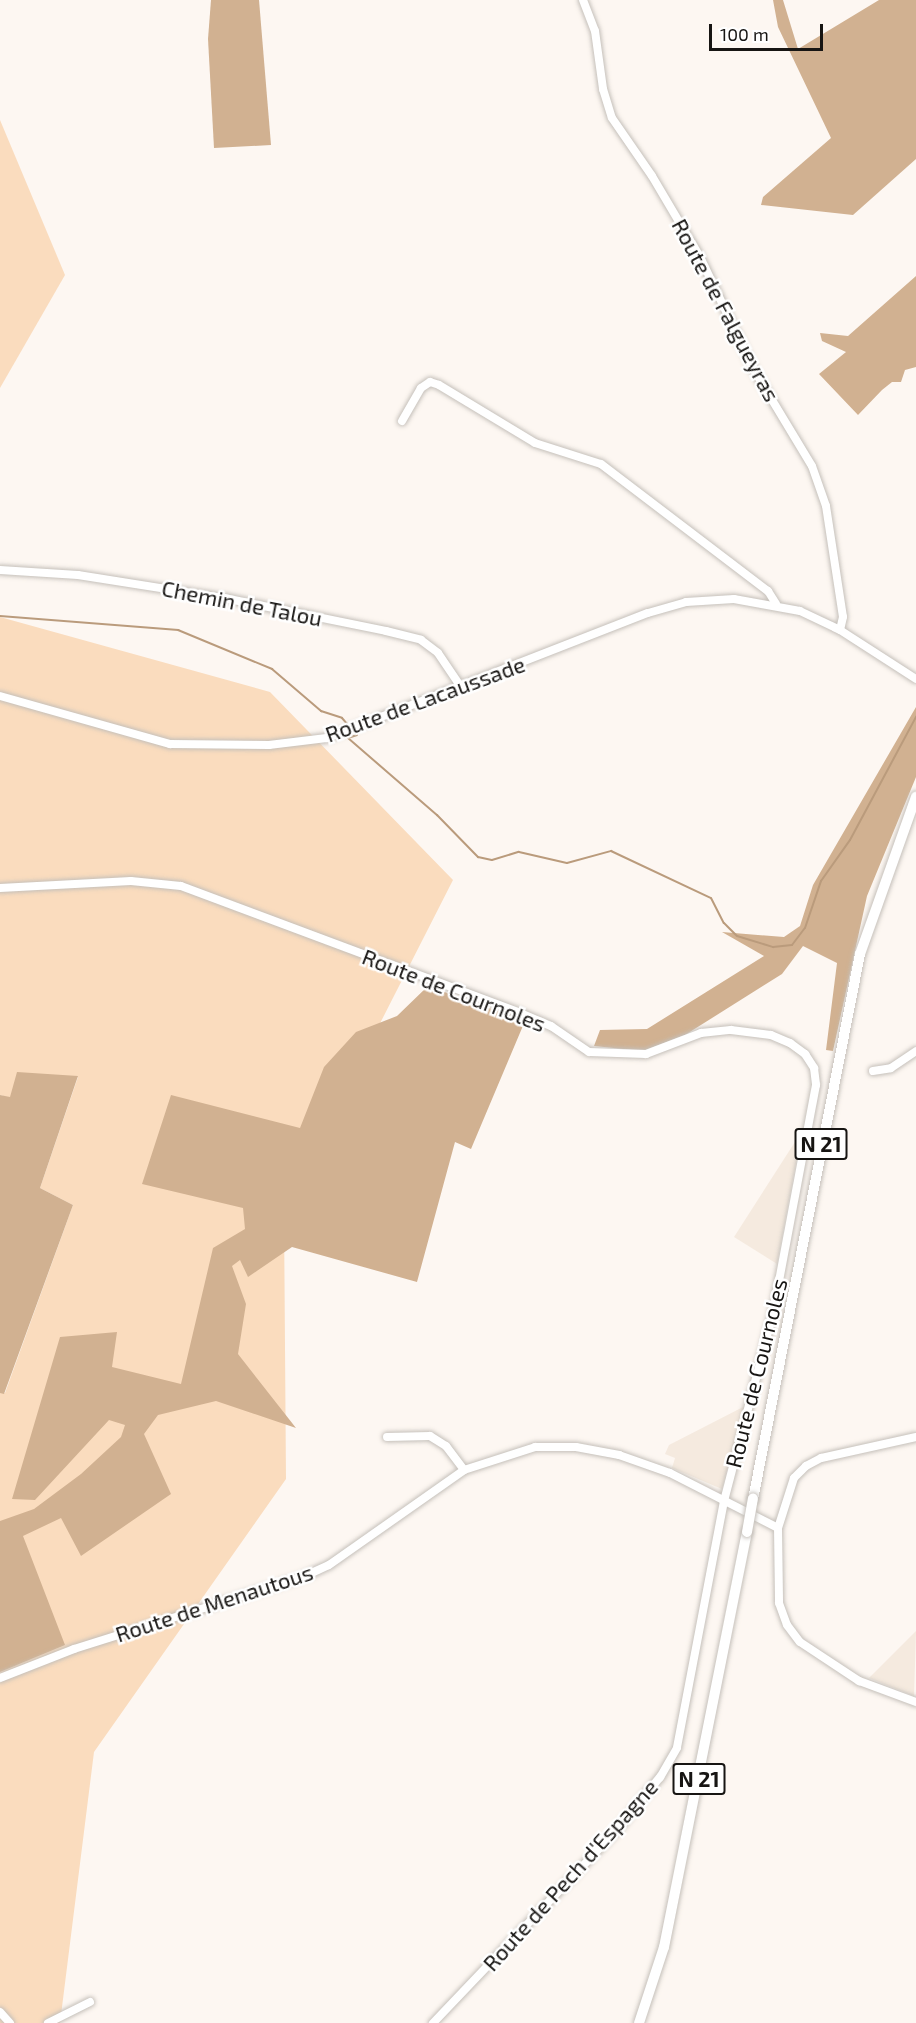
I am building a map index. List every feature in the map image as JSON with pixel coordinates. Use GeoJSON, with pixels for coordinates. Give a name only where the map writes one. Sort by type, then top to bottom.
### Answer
{"type":"FeatureCollection","features":[{"type":"Feature","properties":{"kind":"main road","name":"N 21"},"geometry":{"type":"LineString","coordinates":[[639,2023],[664,1947],[860,954],[916,797]]}},
{"type":"Feature","properties":{"kind":"street","name":"Route de Falgueyras"},"geometry":{"type":"LineString","coordinates":[[583,0],[595,32],[603,89],[612,118],[652,176],[701,259],[754,370],[812,466],[826,506],[843,617],[840,630]]}},
{"type":"Feature","properties":{"kind":"street"},"geometry":{"type":"LineString","coordinates":[[402,421],[421,388],[430,382],[439,385],[535,443],[601,464],[768,591],[776,604]]}},
{"type":"Feature","properties":{"kind":"street","name":"Chemin de Talou"},"geometry":{"type":"LineString","coordinates":[[0,570],[78,575],[179,591],[386,631],[421,640],[438,653],[461,687]]}},
{"type":"Feature","properties":{"kind":"street","name":"Route de Lacaussade"},"geometry":{"type":"LineString","coordinates":[[0,696],[170,744],[269,746],[327,738],[648,613],[686,602],[734,599],[776,604],[840,630],[916,679]]}},
{"type":"Feature","properties":{"kind":"street","name":"Route de Cournoles"},"geometry":{"type":"LineString","coordinates":[[0,888],[131,881],[181,886],[520,1013],[551,1026],[589,1052],[646,1054],[701,1033],[731,1030],[771,1035],[805,1054],[814,1068],[816,1085],[773,1313],[724,1500]]}},
{"type":"Feature","properties":{"kind":"street"},"geometry":{"type":"LineString","coordinates":[[873,1071],[891,1068],[916,1051]]}},
{"type":"Feature","properties":{"kind":"street"},"geometry":{"type":"LineString","coordinates":[[387,1437],[430,1436],[446,1446],[464,1470]]}},
{"type":"Feature","properties":{"kind":"street"},"geometry":{"type":"LineString","coordinates":[[916,1437],[821,1458],[806,1466],[794,1478],[778,1528],[779,1603],[787,1625],[800,1642],[859,1681],[916,1702]]}},
{"type":"Feature","properties":{"kind":"street","name":"Route de Menautous"},"geometry":{"type":"LineString","coordinates":[[0,1678],[74,1648],[305,1576],[329,1565],[464,1470],[535,1447],[576,1447],[619,1455],[670,1473],[778,1528]]}},
{"type":"Feature","properties":{"kind":"street","name":"Route de Pech d'Espagne"},"geometry":{"type":"LineString","coordinates":[[433,2023],[617,1830],[660,1777],[677,1748],[724,1500]]}},
{"type":"Feature","properties":{"kind":"street"},"geometry":{"type":"LineString","coordinates":[[48,2023],[90,2002]]}},
{"type":"Feature","properties":{"kind":"street"},"geometry":{"type":"LineString","coordinates":[[0,2012],[10,2023]]}},
{"type":"Feature","properties":{"kind":"shaded area"},"geometry":{"type":"Polygon","coordinates":[[[211,0],[259,0],[271,145],[214,148],[208,39],[211,0]]]}},
{"type":"Feature","properties":{"kind":"shaded area"},"geometry":{"type":"Polygon","coordinates":[[[773,0],[783,0],[798,49],[879,0],[916,0],[916,159],[853,215],[761,205],[763,197],[831,138],[778,27],[773,0]]]}},
{"type":"Feature","properties":{"kind":"shaded area"},"geometry":{"type":"Polygon","coordinates":[[[0,120],[65,275],[0,388],[0,120]]]}},
{"type":"Feature","properties":{"kind":"shaded area"},"geometry":{"type":"Polygon","coordinates":[[[916,276],[916,367],[905,370],[901,382],[892,382],[858,415],[819,374],[846,352],[822,341],[820,333],[848,336],[916,276]]]}},
{"type":"Feature","properties":{"kind":"shaded area"},"geometry":{"type":"Polygon","coordinates":[[[0,617],[270,692],[453,880],[284,1212],[286,1479],[94,1752],[60,2023],[0,2023],[0,1393],[5,1393],[73,1205],[40,1188],[78,1077],[10,1098],[0,1095],[0,617]]]}},
{"type":"Feature","properties":{"kind":"shaded area"},"geometry":{"type":"Polygon","coordinates":[[[916,707],[916,777],[867,896],[833,1051],[826,1050],[837,963],[803,946],[782,974],[685,1035],[643,1051],[594,1046],[600,1030],[647,1029],[764,956],[722,932],[784,937],[800,926],[813,885],[916,707]]]}},
{"type":"Feature","properties":{"kind":"shaded area"},"geometry":{"type":"Polygon","coordinates":[[[428,986],[525,1021],[471,1149],[455,1142],[417,1282],[292,1247],[248,1277],[240,1260],[232,1266],[246,1304],[238,1354],[296,1428],[216,1401],[158,1415],[144,1434],[171,1494],[81,1556],[61,1518],[23,1536],[65,1645],[0,1672],[0,1521],[34,1509],[81,1474],[121,1437],[125,1425],[109,1420],[35,1500],[12,1499],[60,1337],[117,1332],[112,1367],[181,1384],[213,1248],[245,1229],[243,1208],[142,1184],[171,1095],[300,1128],[324,1067],[356,1032],[397,1016],[428,986]]]}},
{"type":"Feature","properties":{"kind":"shaded area"},"geometry":{"type":"Polygon","coordinates":[[[17,1072],[78,1076],[40,1188],[73,1205],[4,1394],[0,1393],[0,1095],[10,1097],[17,1072]]]}},
{"type":"Feature","properties":{"kind":"shaded area"},"geometry":{"type":"Polygon","coordinates":[[[802,1131],[777,1264],[734,1237],[802,1131]]]}},
{"type":"Feature","properties":{"kind":"shaded area"},"geometry":{"type":"Polygon","coordinates":[[[745,1406],[722,1489],[672,1468],[675,1458],[665,1454],[669,1445],[745,1406]]]}},
{"type":"Feature","properties":{"kind":"shaded area"},"geometry":{"type":"Polygon","coordinates":[[[916,1631],[914,1696],[869,1678],[916,1631]]]}},
{"type":"Feature","properties":{"kind":"waterway"},"geometry":{"type":"LineString","coordinates":[[0,616],[178,630],[272,669],[321,711],[342,718],[349,726]]}},
{"type":"Feature","properties":{"kind":"waterway"},"geometry":{"type":"LineString","coordinates":[[353,730],[357,735],[348,738],[437,815],[478,857],[492,860],[519,852],[567,863],[611,851],[711,898],[724,923],[737,936],[773,947],[792,945],[805,928],[821,881],[850,840],[916,717]]}}]}
